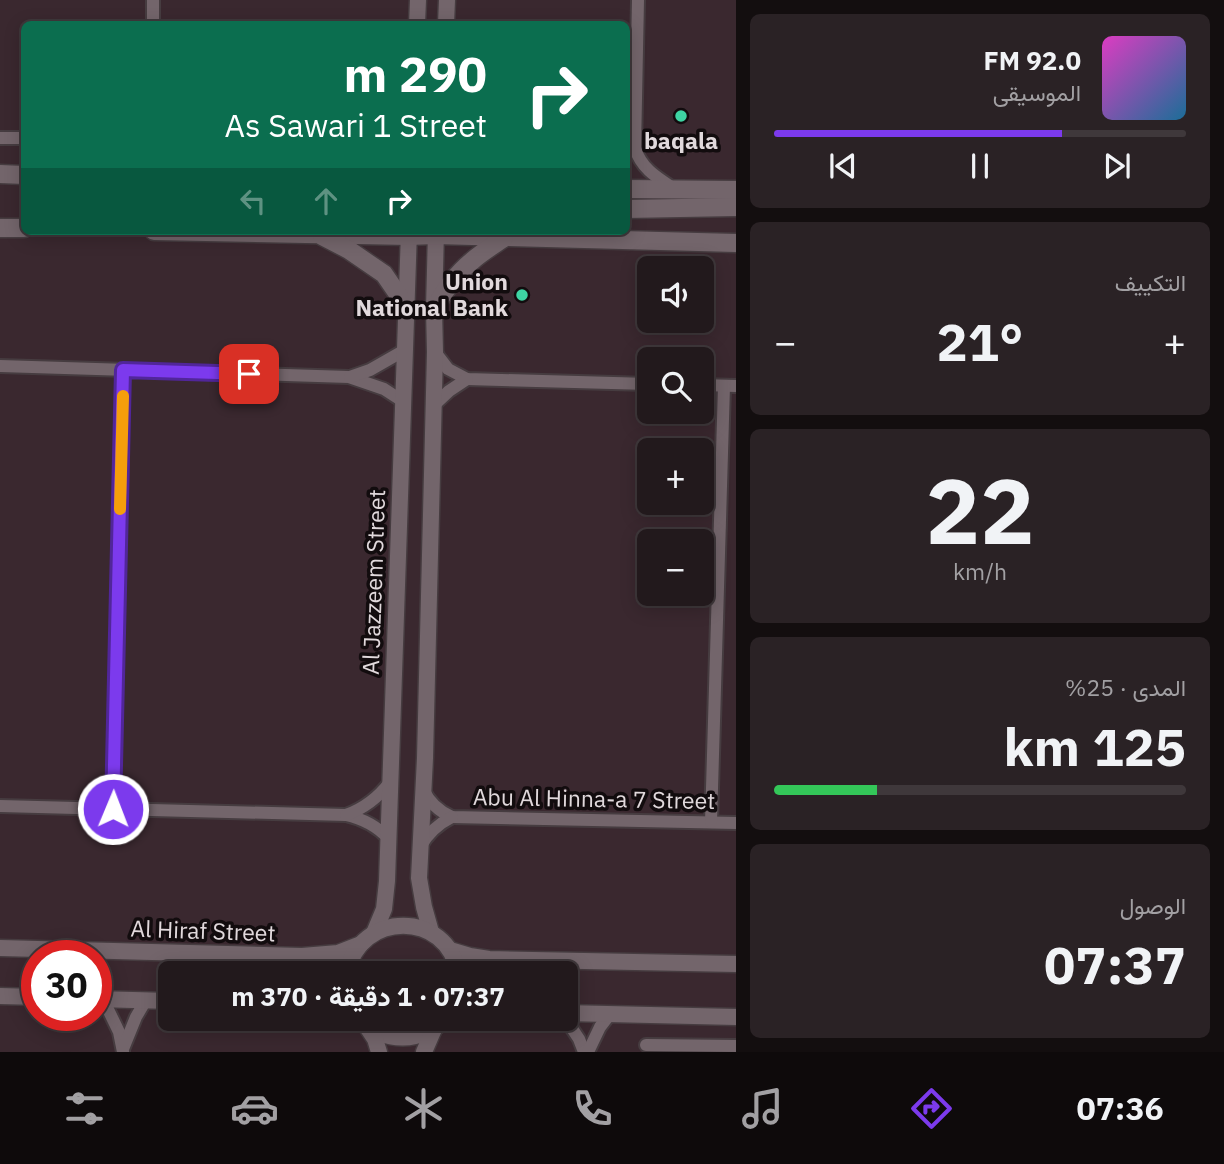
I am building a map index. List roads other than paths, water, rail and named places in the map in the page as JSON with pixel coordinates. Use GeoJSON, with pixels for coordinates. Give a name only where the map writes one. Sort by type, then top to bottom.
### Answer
{"type":"FeatureCollection","features":[{"type":"Feature","properties":{"kind":"main road"},"geometry":{"type":"LineString","coordinates":[[0,174],[21,175]]}},
{"type":"Feature","properties":{"kind":"main road"},"geometry":{"type":"LineString","coordinates":[[630,189],[736,190]]}},
{"type":"Feature","properties":{"kind":"main road"},"geometry":{"type":"LineString","coordinates":[[630,209],[736,207]]}},
{"type":"Feature","properties":{"kind":"main road"},"geometry":{"type":"LineString","coordinates":[[0,228],[21,228]]}},
{"type":"Feature","properties":{"kind":"main road"},"geometry":{"type":"LineString","coordinates":[[321,235],[384,274],[407,306]]}},
{"type":"Feature","properties":{"kind":"main road"},"geometry":{"type":"LineString","coordinates":[[463,235],[736,243]]}},
{"type":"Feature","properties":{"kind":"main road"},"geometry":{"type":"LineString","coordinates":[[434,309],[464,268],[504,238]]}},
{"type":"Feature","properties":{"kind":"street"},"geometry":{"type":"LineString","coordinates":[[153,0],[153,21]]}},
{"type":"Feature","properties":{"kind":"street"},"geometry":{"type":"LineString","coordinates":[[417,21],[418,0]]}},
{"type":"Feature","properties":{"kind":"street"},"geometry":{"type":"LineString","coordinates":[[446,21],[447,0]]}},
{"type":"Feature","properties":{"kind":"street"},"geometry":{"type":"LineString","coordinates":[[629,21],[630,0]]}},
{"type":"Feature","properties":{"kind":"street"},"geometry":{"type":"LineString","coordinates":[[638,0],[635,148],[645,168],[674,189]]}},
{"type":"Feature","properties":{"kind":"street"},"geometry":{"type":"LineString","coordinates":[[0,138],[21,138]]}},
{"type":"Feature","properties":{"kind":"street","name":"Al Jazzeem Street"},"geometry":{"type":"LineString","coordinates":[[374,933],[384,909],[389,839],[411,235]]}},
{"type":"Feature","properties":{"kind":"street"},"geometry":{"type":"LineString","coordinates":[[431,932],[419,878],[425,758],[436,235]]}},
{"type":"Feature","properties":{"kind":"street"},"geometry":{"type":"LineString","coordinates":[[349,377],[370,370],[405,350]]}},
{"type":"Feature","properties":{"kind":"street"},"geometry":{"type":"LineString","coordinates":[[435,352],[448,369],[467,379],[637,384]]}},
{"type":"Feature","properties":{"kind":"street"},"geometry":{"type":"LineString","coordinates":[[0,366],[349,377],[384,389],[404,402]]}},
{"type":"Feature","properties":{"kind":"street"},"geometry":{"type":"LineString","coordinates":[[113,809],[123,370]]}},
{"type":"Feature","properties":{"kind":"street"},"geometry":{"type":"LineString","coordinates":[[433,405],[467,379]]}},
{"type":"Feature","properties":{"kind":"street"},"geometry":{"type":"LineString","coordinates":[[711,822],[730,386]]}},
{"type":"Feature","properties":{"kind":"street"},"geometry":{"type":"LineString","coordinates":[[346,815],[366,806],[390,782]]}},
{"type":"Feature","properties":{"kind":"street","name":"Abu Al Hinna-a 7 Street"},"geometry":{"type":"LineString","coordinates":[[422,787],[431,802],[452,817],[736,823]]}},
{"type":"Feature","properties":{"kind":"street"},"geometry":{"type":"LineString","coordinates":[[0,806],[346,815],[365,821],[389,839]]}},
{"type":"Feature","properties":{"kind":"street","name":"Abu Al Hinna-a 7 Street"},"geometry":{"type":"LineString","coordinates":[[420,848],[429,832],[452,817]]}},
{"type":"Feature","properties":{"kind":"street"},"geometry":{"type":"LineString","coordinates":[[351,961],[361,944],[374,933],[402,925],[431,932],[450,950],[456,961]]}},
{"type":"Feature","properties":{"kind":"street","name":"Al Hiraf Street"},"geometry":{"type":"LineString","coordinates":[[0,948],[302,956],[338,953],[361,944]]}},
{"type":"Feature","properties":{"kind":"street"},"geometry":{"type":"LineString","coordinates":[[450,950],[470,957],[489,959],[736,964]]}},
{"type":"Feature","properties":{"kind":"street"},"geometry":{"type":"LineString","coordinates":[[0,996],[21,997]]}},
{"type":"Feature","properties":{"kind":"street"},"geometry":{"type":"LineString","coordinates":[[112,999],[158,1000]]}},
{"type":"Feature","properties":{"kind":"street"},"geometry":{"type":"LineString","coordinates":[[123,1051],[136,1017],[146,1000]]}},
{"type":"Feature","properties":{"kind":"street"},"geometry":{"type":"LineString","coordinates":[[578,1013],[736,1017]]}},
{"type":"Feature","properties":{"kind":"street"},"geometry":{"type":"LineString","coordinates":[[586,1052],[610,1014]]}},
{"type":"Feature","properties":{"kind":"street"},"geometry":{"type":"LineString","coordinates":[[112,1020],[119,1032],[123,1051]]}},
{"type":"Feature","properties":{"kind":"street"},"geometry":{"type":"LineString","coordinates":[[369,1031],[379,1052]]}},
{"type":"Feature","properties":{"kind":"street"},"geometry":{"type":"LineString","coordinates":[[376,1031],[398,1038],[410,1038],[429,1031]]}},
{"type":"Feature","properties":{"kind":"street"},"geometry":{"type":"LineString","coordinates":[[424,1052],[436,1031]]}},
{"type":"Feature","properties":{"kind":"street"},"geometry":{"type":"LineString","coordinates":[[574,1031],[586,1052]]}},
{"type":"Feature","properties":{"kind":"street"},"geometry":{"type":"LineString","coordinates":[[646,1045],[736,1046]]}},
{"type":"Feature","properties":{"kind":"place","name":"baqala"},"geometry":{"type":"Point","coordinates":[681,116]}},
{"type":"Feature","properties":{"kind":"place","name":"Union National Bank"},"geometry":{"type":"Point","coordinates":[522,295]}}]}
